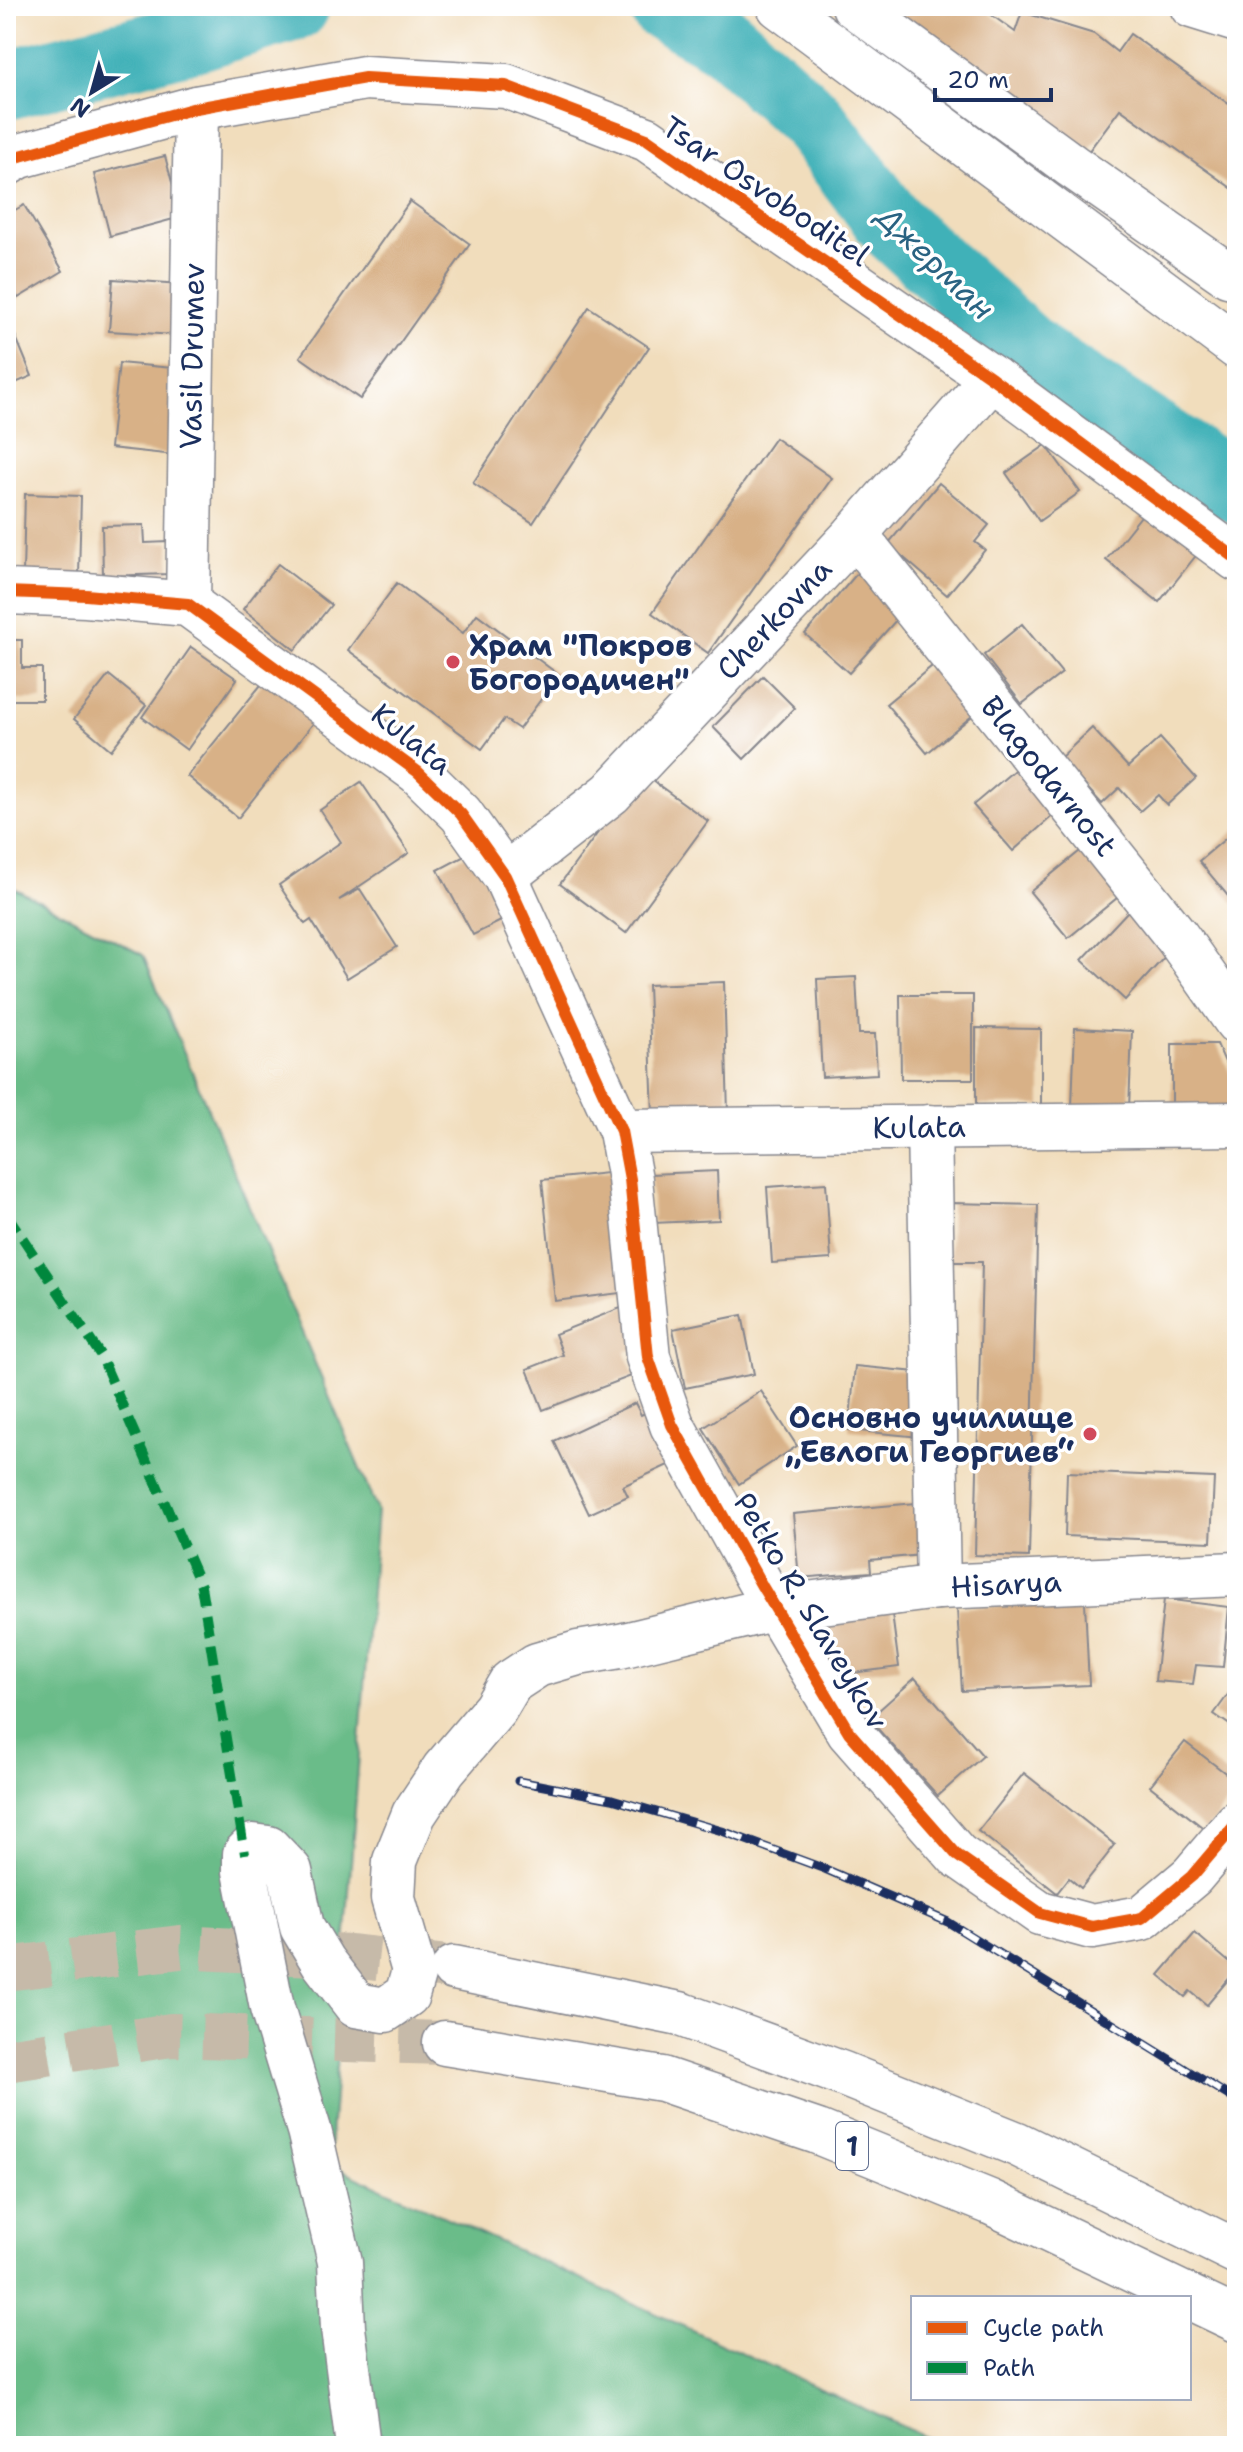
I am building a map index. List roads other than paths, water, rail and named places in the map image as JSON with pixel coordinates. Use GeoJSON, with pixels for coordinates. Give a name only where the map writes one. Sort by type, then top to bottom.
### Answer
{"type":"FeatureCollection","features":[{"type":"Feature","properties":{"kind":"street"},"geometry":{"type":"LineString","coordinates":[[779,6],[1237,347]]}},
{"type":"Feature","properties":{"kind":"street"},"geometry":{"type":"LineString","coordinates":[[854,6],[1072,166],[1228,275],[1237,277]]}},
{"type":"Feature","properties":{"kind":"street"},"geometry":{"type":"LineString","coordinates":[[1192,6],[1237,20]]}},
{"type":"Feature","properties":{"kind":"street","name":"Tsar Osvoboditel"},"geometry":{"type":"LineString","coordinates":[[6,164],[20,156],[196,108],[365,78],[506,86],[647,139],[992,378],[1237,559]]}},
{"type":"Feature","properties":{"kind":"street","name":"Vasil Drumev"},"geometry":{"type":"LineString","coordinates":[[188,604],[196,108]]}},
{"type":"Feature","properties":{"kind":"street","name":"Cherkovna"},"geometry":{"type":"LineString","coordinates":[[505,876],[611,793],[855,534],[992,378]]}},
{"type":"Feature","properties":{"kind":"street","name":"Blagodarnost"},"geometry":{"type":"LineString","coordinates":[[855,534],[1177,937],[1237,1022]]}},
{"type":"Feature","properties":{"kind":"street"},"geometry":{"type":"LineString","coordinates":[[6,592],[188,604]]}},
{"type":"Feature","properties":{"kind":"street","name":"Kulata"},"geometry":{"type":"LineString","coordinates":[[188,604],[418,772],[461,814],[505,876],[621,1131],[1237,1124]]}},
{"type":"Feature","properties":{"kind":"street"},"geometry":{"type":"LineString","coordinates":[[929,1127],[938,1587]]}},
{"type":"Feature","properties":{"kind":"street","name":"Petko R. Slaveykov"},"geometry":{"type":"LineString","coordinates":[[621,1131],[630,1179],[648,1357],[672,1425],[849,1732],[957,1855],[1040,1913],[1092,1927],[1142,1918],[1192,1876],[1237,1823]]}},
{"type":"Feature","properties":{"kind":"street","name":"Hisarya"},"geometry":{"type":"LineString","coordinates":[[358,2446],[343,2328],[340,2262],[309,2130],[272,2008],[245,1871],[245,1854],[253,1846],[268,1848],[290,1871],[302,1927],[323,1962],[356,2005],[385,2010],[407,1995],[414,1971],[393,1898],[395,1861],[414,1814],[444,1769],[495,1709],[511,1682],[537,1665],[776,1608],[938,1587],[1237,1574]]}},
{"type":"Feature","properties":{"kind":"street","name":"1"},"geometry":{"type":"LineString","coordinates":[[454,1968],[680,2014],[843,2074],[1017,2144],[1237,2252]]}},
{"type":"Feature","properties":{"kind":"street","name":"1"},"geometry":{"type":"LineString","coordinates":[[445,2043],[662,2079],[804,2127],[990,2202],[1187,2296]]}},
{"type":"Feature","properties":{"kind":"street","name":"1"},"geometry":{"type":"LineString","coordinates":[[1191,2298],[1237,2320]]}},
{"type":"Feature","properties":{"kind":"waterway","name":"Джерман"},"geometry":{"type":"LineString","coordinates":[[6,85],[201,35],[295,6]]}},
{"type":"Feature","properties":{"kind":"waterway","name":"Джерман"},"geometry":{"type":"LineString","coordinates":[[663,6],[723,39],[810,118],[892,226],[1036,357],[1237,489]]}},
{"type":"Feature","properties":{"kind":"tunnel"},"geometry":{"type":"LineString","coordinates":[[6,1969],[180,1947],[351,1956],[448,1967]]}},
{"type":"Feature","properties":{"kind":"tunnel"},"geometry":{"type":"LineString","coordinates":[[6,2060],[171,2035],[445,2043]]}},
{"type":"Feature","properties":{"kind":"railway"},"geometry":{"type":"LineString","coordinates":[[518,1781],[612,1799],[722,1831],[825,1869],[948,1922],[1237,2101]]}},
{"type":"Feature","properties":{"kind":"place","name":"Храм \"Покров Богородичен\""},"geometry":{"type":"Point","coordinates":[453,662]}},
{"type":"Feature","properties":{"kind":"place","name":"Основно училище „Евлоги Георгиев“"},"geometry":{"type":"Point","coordinates":[1090,1434]}}]}
